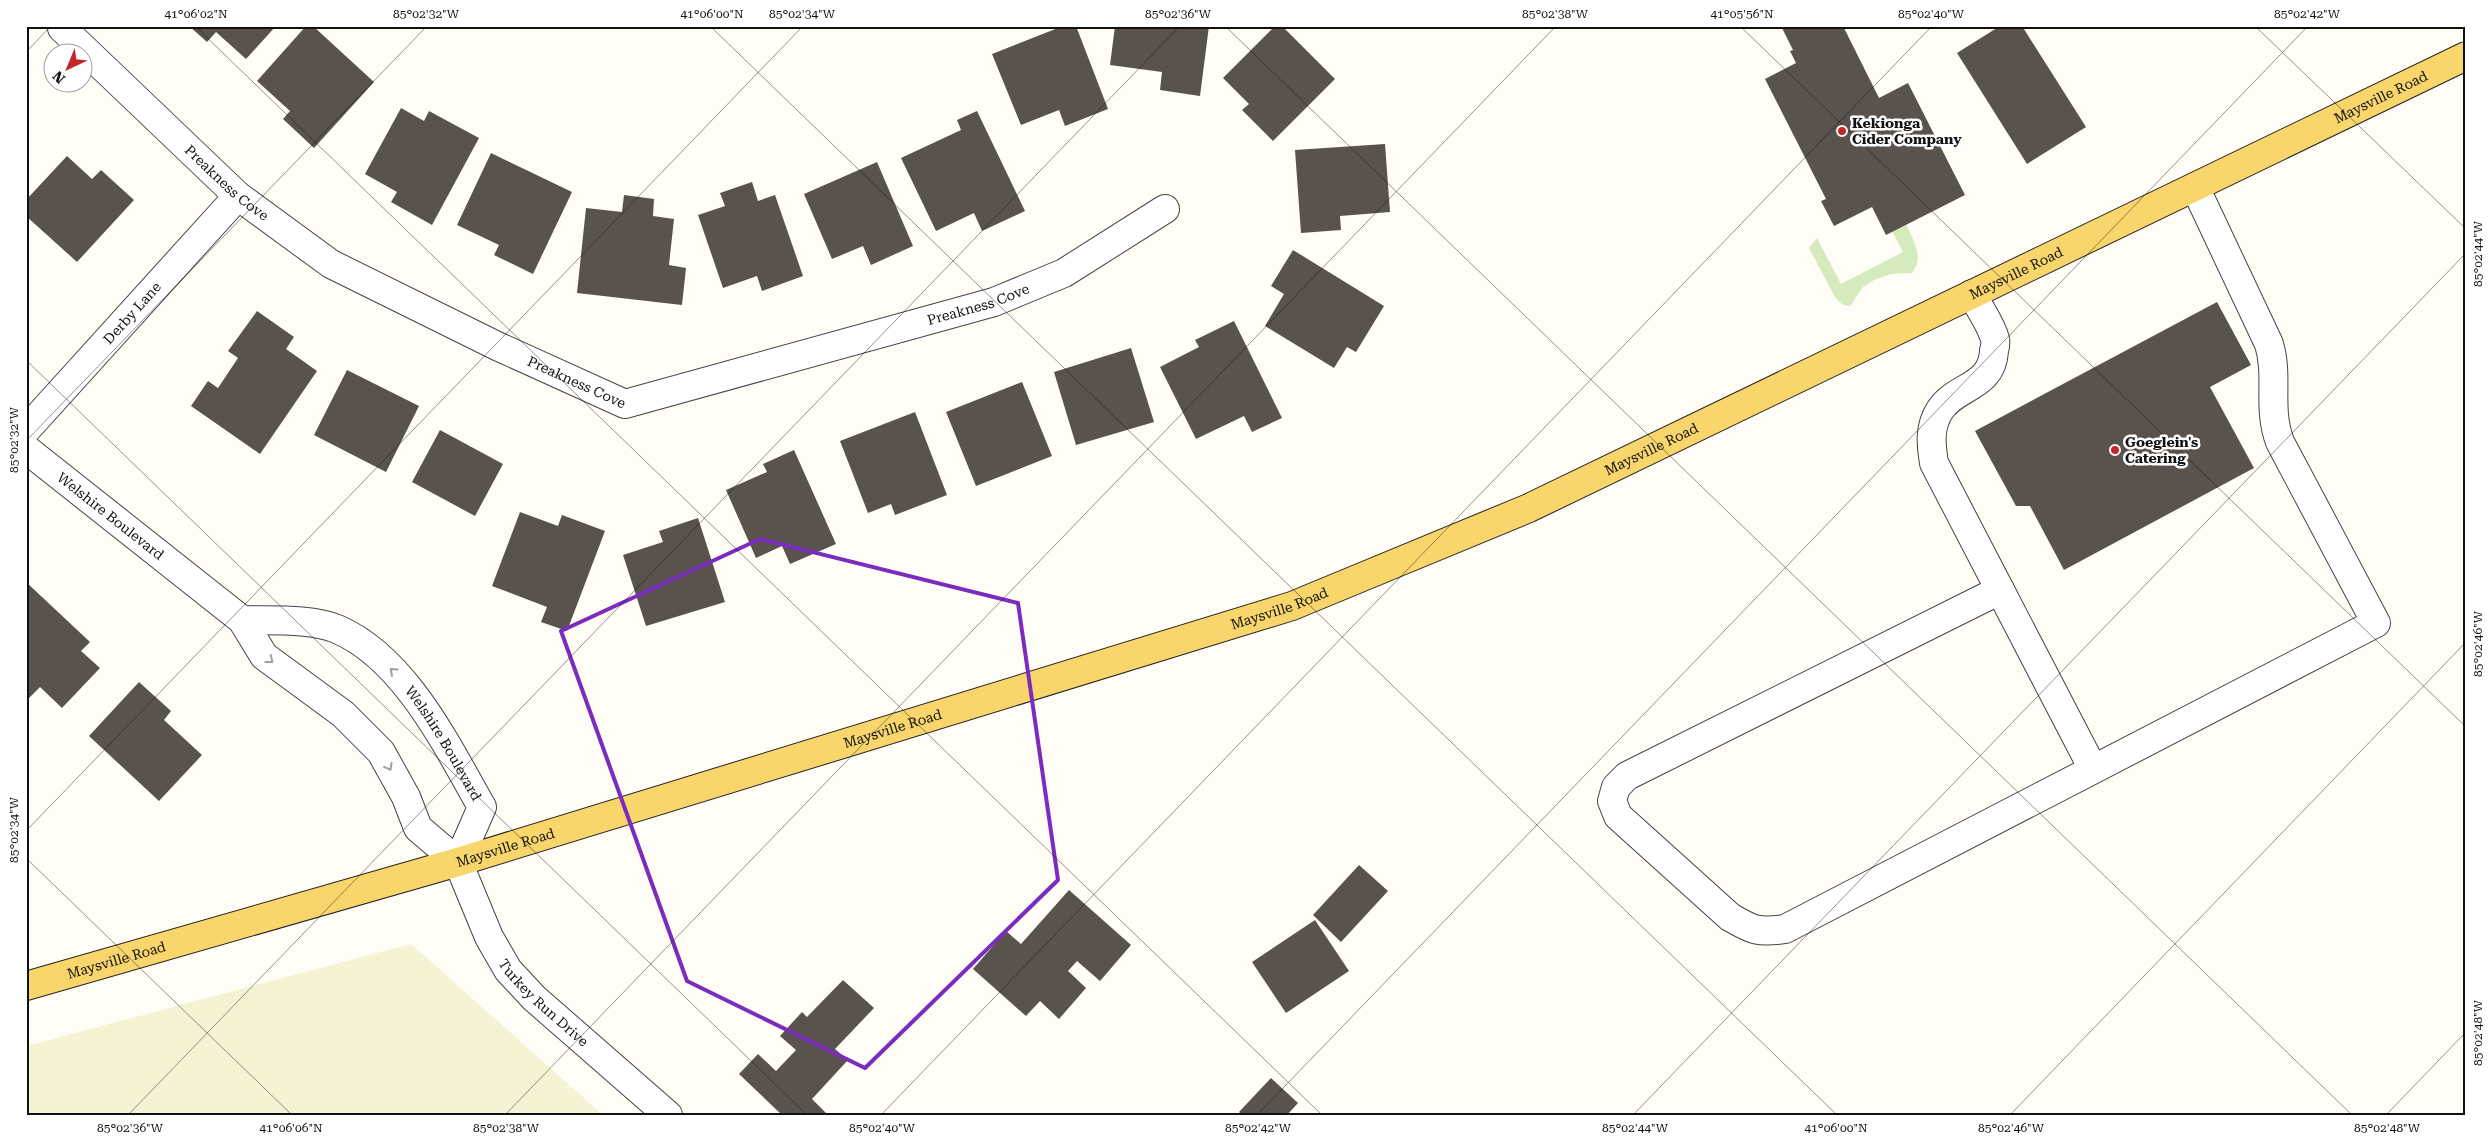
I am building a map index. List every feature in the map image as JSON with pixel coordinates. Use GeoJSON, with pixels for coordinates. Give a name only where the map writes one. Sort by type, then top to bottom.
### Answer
{"type":"FeatureCollection","features":[{"type":"Feature","properties":{"kind":"main road","name":"Maysville Road"},"geometry":{"type":"LineString","coordinates":[[26,986],[458,862],[1292,606],[1529,508],[2466,56]]}},
{"type":"Feature","properties":{"kind":"street","name":"Preakness Cove"},"geometry":{"type":"LineString","coordinates":[[63,27],[238,196],[331,264],[497,346],[625,404],[994,302],[1064,273],[1165,209]]}},
{"type":"Feature","properties":{"kind":"street"},"geometry":{"type":"LineString","coordinates":[[2000,590],[1627,776],[1616,787],[1612,801],[1618,816],[1730,917],[1747,927],[1764,932],[1785,929],[2376,623],[2280,442],[2273,424],[2274,360],[2269,344],[2195,187]]}},
{"type":"Feature","properties":{"kind":"street","name":"Derby Lane"},"geometry":{"type":"LineString","coordinates":[[26,430],[238,196]]}},
{"type":"Feature","properties":{"kind":"street"},"geometry":{"type":"LineString","coordinates":[[1972,294],[1995,340],[1994,358],[1988,372],[1975,385],[1949,399],[1939,411],[1932,427],[1930,442],[1934,463],[2093,769]]}},
{"type":"Feature","properties":{"kind":"street","name":"Welshire Boulevard"},"geometry":{"type":"LineString","coordinates":[[26,449],[242,620],[264,656],[343,714],[381,752],[406,797],[418,828],[458,862],[482,808],[432,720],[401,678],[368,648],[336,628],[300,622],[242,620]]}},
{"type":"Feature","properties":{"kind":"street","name":"Turkey Run Drive"},"geometry":{"type":"LineString","coordinates":[[458,862],[488,937],[508,970],[534,998],[668,1115]]}},
{"type":"Feature","properties":{"kind":"highlighted area"},"geometry":{"type":"Polygon","coordinates":[[[760,539],[1018,603],[1058,880],[865,1068],[687,981],[561,631],[760,539]]]}},
{"type":"Feature","properties":{"kind":"shaded area"},"geometry":{"type":"Polygon","coordinates":[[[411,944],[603,1115],[26,1115],[26,1046],[411,944]]]}},
{"type":"Feature","properties":{"kind":"green space"},"geometry":{"type":"Polygon","coordinates":[[[1906,224],[1918,255],[1916,267],[1912,273],[1891,274],[1874,280],[1862,288],[1851,305],[1840,303],[1809,248],[1817,238],[1841,284],[1903,252],[1892,231],[1906,224]]]}},
{"type":"Feature","properties":{"kind":"building"},"geometry":{"type":"Polygon","coordinates":[[[189,26],[276,26],[246,59],[216,32],[207,42],[189,26]]]}},
{"type":"Feature","properties":{"kind":"building"},"geometry":{"type":"Polygon","coordinates":[[[306,26],[313,26],[374,82],[314,148],[283,119],[290,111],[257,81],[306,26]]]}},
{"type":"Feature","properties":{"kind":"building"},"geometry":{"type":"Polygon","coordinates":[[[1063,26],[1076,26],[1108,109],[1065,126],[1059,110],[1021,125],[992,54],[1063,26]]]}},
{"type":"Feature","properties":{"kind":"building"},"geometry":{"type":"Polygon","coordinates":[[[1115,26],[1209,26],[1200,96],[1160,90],[1162,72],[1110,65],[1115,26]]]}},
{"type":"Feature","properties":{"kind":"building"},"geometry":{"type":"Polygon","coordinates":[[[1275,26],[1282,26],[1335,79],[1273,141],[1242,110],[1249,104],[1223,78],[1275,26]]]}},
{"type":"Feature","properties":{"kind":"building"},"geometry":{"type":"Polygon","coordinates":[[[1781,26],[1843,26],[1879,98],[1908,83],[1965,195],[1886,235],[1872,207],[1834,226],[1821,201],[1826,199],[1765,79],[1796,63],[1790,51],[1793,50],[1781,26]]]}},
{"type":"Feature","properties":{"kind":"building"},"geometry":{"type":"Polygon","coordinates":[[[2000,26],[2022,26],[2086,127],[2027,164],[1957,53],[2000,26]]]}},
{"type":"Feature","properties":{"kind":"building"},"geometry":{"type":"Polygon","coordinates":[[[401,108],[424,121],[429,111],[479,138],[432,225],[391,202],[397,192],[365,174],[401,108]]]}},
{"type":"Feature","properties":{"kind":"building"},"geometry":{"type":"Polygon","coordinates":[[[977,111],[1025,211],[982,231],[974,213],[936,231],[901,158],[961,130],[957,120],[977,111]]]}},
{"type":"Feature","properties":{"kind":"building"},"geometry":{"type":"Polygon","coordinates":[[[1385,144],[1390,212],[1340,216],[1341,230],[1301,233],[1295,150],[1385,144]]]}},
{"type":"Feature","properties":{"kind":"building"},"geometry":{"type":"Polygon","coordinates":[[[491,153],[572,192],[533,274],[494,255],[499,245],[457,225],[491,153]]]}},
{"type":"Feature","properties":{"kind":"building"},"geometry":{"type":"Polygon","coordinates":[[[67,156],[92,179],[101,170],[134,200],[77,262],[26,216],[26,200],[67,156]]]}},
{"type":"Feature","properties":{"kind":"building"},"geometry":{"type":"Polygon","coordinates":[[[877,162],[913,246],[871,265],[863,246],[832,259],[804,194],[877,162]]]}},
{"type":"Feature","properties":{"kind":"building"},"geometry":{"type":"Polygon","coordinates":[[[752,182],[758,201],[775,195],[803,276],[762,291],[757,276],[723,288],[698,215],[725,206],[720,193],[752,182]]]}},
{"type":"Feature","properties":{"kind":"building"},"geometry":{"type":"Polygon","coordinates":[[[624,195],[654,199],[653,216],[674,219],[669,265],[686,268],[682,305],[577,293],[586,208],[622,212],[624,195]]]}},
{"type":"Feature","properties":{"kind":"building"},"geometry":{"type":"Polygon","coordinates":[[[1293,250],[1384,306],[1356,352],[1347,347],[1334,368],[1265,326],[1284,294],[1271,286],[1293,250]]]}},
{"type":"Feature","properties":{"kind":"building","name":"Goeglein's Catering"},"geometry":{"type":"Polygon","coordinates":[[[2217,302],[2251,365],[2210,387],[2254,468],[2064,570],[2030,506],[2016,506],[1975,431],[2217,302]]]}},
{"type":"Feature","properties":{"kind":"building"},"geometry":{"type":"Polygon","coordinates":[[[257,311],[294,337],[286,349],[317,371],[260,454],[191,406],[208,381],[218,388],[238,358],[228,351],[257,311]]]}},
{"type":"Feature","properties":{"kind":"building"},"geometry":{"type":"Polygon","coordinates":[[[1234,321],[1282,418],[1252,432],[1244,416],[1196,439],[1160,367],[1199,347],[1195,340],[1234,321]]]}},
{"type":"Feature","properties":{"kind":"building"},"geometry":{"type":"Polygon","coordinates":[[[1131,348],[1154,422],[1076,445],[1054,372],[1131,348]]]}},
{"type":"Feature","properties":{"kind":"building"},"geometry":{"type":"Polygon","coordinates":[[[347,370],[419,406],[386,472],[314,435],[347,370]]]}},
{"type":"Feature","properties":{"kind":"building"},"geometry":{"type":"Polygon","coordinates":[[[1022,382],[1052,456],[976,486],[946,412],[1022,382]]]}},
{"type":"Feature","properties":{"kind":"building"},"geometry":{"type":"Polygon","coordinates":[[[915,412],[947,495],[895,515],[891,504],[868,513],[840,441],[915,412]]]}},
{"type":"Feature","properties":{"kind":"building"},"geometry":{"type":"Polygon","coordinates":[[[440,430],[503,464],[475,516],[412,482],[440,430]]]}},
{"type":"Feature","properties":{"kind":"building"},"geometry":{"type":"Polygon","coordinates":[[[794,450],[836,544],[790,564],[782,546],[756,558],[726,490],[767,472],[763,464],[794,450]]]}},
{"type":"Feature","properties":{"kind":"building"},"geometry":{"type":"Polygon","coordinates":[[[520,512],[558,526],[562,515],[605,531],[567,631],[541,622],[547,607],[492,586],[520,512]]]}},
{"type":"Feature","properties":{"kind":"building"},"geometry":{"type":"Polygon","coordinates":[[[698,518],[725,602],[646,626],[623,555],[663,542],[659,531],[698,518]]]}},
{"type":"Feature","properties":{"kind":"building"},"geometry":{"type":"Polygon","coordinates":[[[26,582],[90,642],[81,651],[100,668],[62,708],[40,687],[26,701],[26,582]]]}},
{"type":"Feature","properties":{"kind":"building"},"geometry":{"type":"Polygon","coordinates":[[[139,682],[171,711],[164,720],[202,755],[159,801],[89,736],[139,682]]]}},
{"type":"Feature","properties":{"kind":"building"},"geometry":{"type":"Polygon","coordinates":[[[1359,865],[1388,891],[1341,942],[1313,915],[1359,865]]]}},
{"type":"Feature","properties":{"kind":"building"},"geometry":{"type":"Polygon","coordinates":[[[1069,890],[1131,945],[1100,981],[1077,961],[1068,971],[1086,988],[1059,1019],[1040,1001],[1026,1016],[973,969],[1006,931],[1021,944],[1069,890]]]}},
{"type":"Feature","properties":{"kind":"building"},"geometry":{"type":"Polygon","coordinates":[[[1315,920],[1349,971],[1286,1013],[1252,962],[1315,920]]]}},
{"type":"Feature","properties":{"kind":"building"},"geometry":{"type":"Polygon","coordinates":[[[843,980],[874,1008],[835,1049],[848,1060],[812,1099],[828,1115],[782,1115],[739,1074],[758,1054],[776,1071],[796,1050],[780,1036],[802,1012],[807,1017],[843,980]]]}},
{"type":"Feature","properties":{"kind":"building"},"geometry":{"type":"Polygon","coordinates":[[[1271,1078],[1298,1103],[1287,1115],[1242,1115],[1239,1112],[1271,1078]]]}},
{"type":"Feature","properties":{"kind":"place","name":"Kekionga Cider Company"},"geometry":{"type":"Point","coordinates":[1842,131]}},
{"type":"Feature","properties":{"kind":"place","name":"Goeglein's Catering"},"geometry":{"type":"Point","coordinates":[2115,450]}}]}
